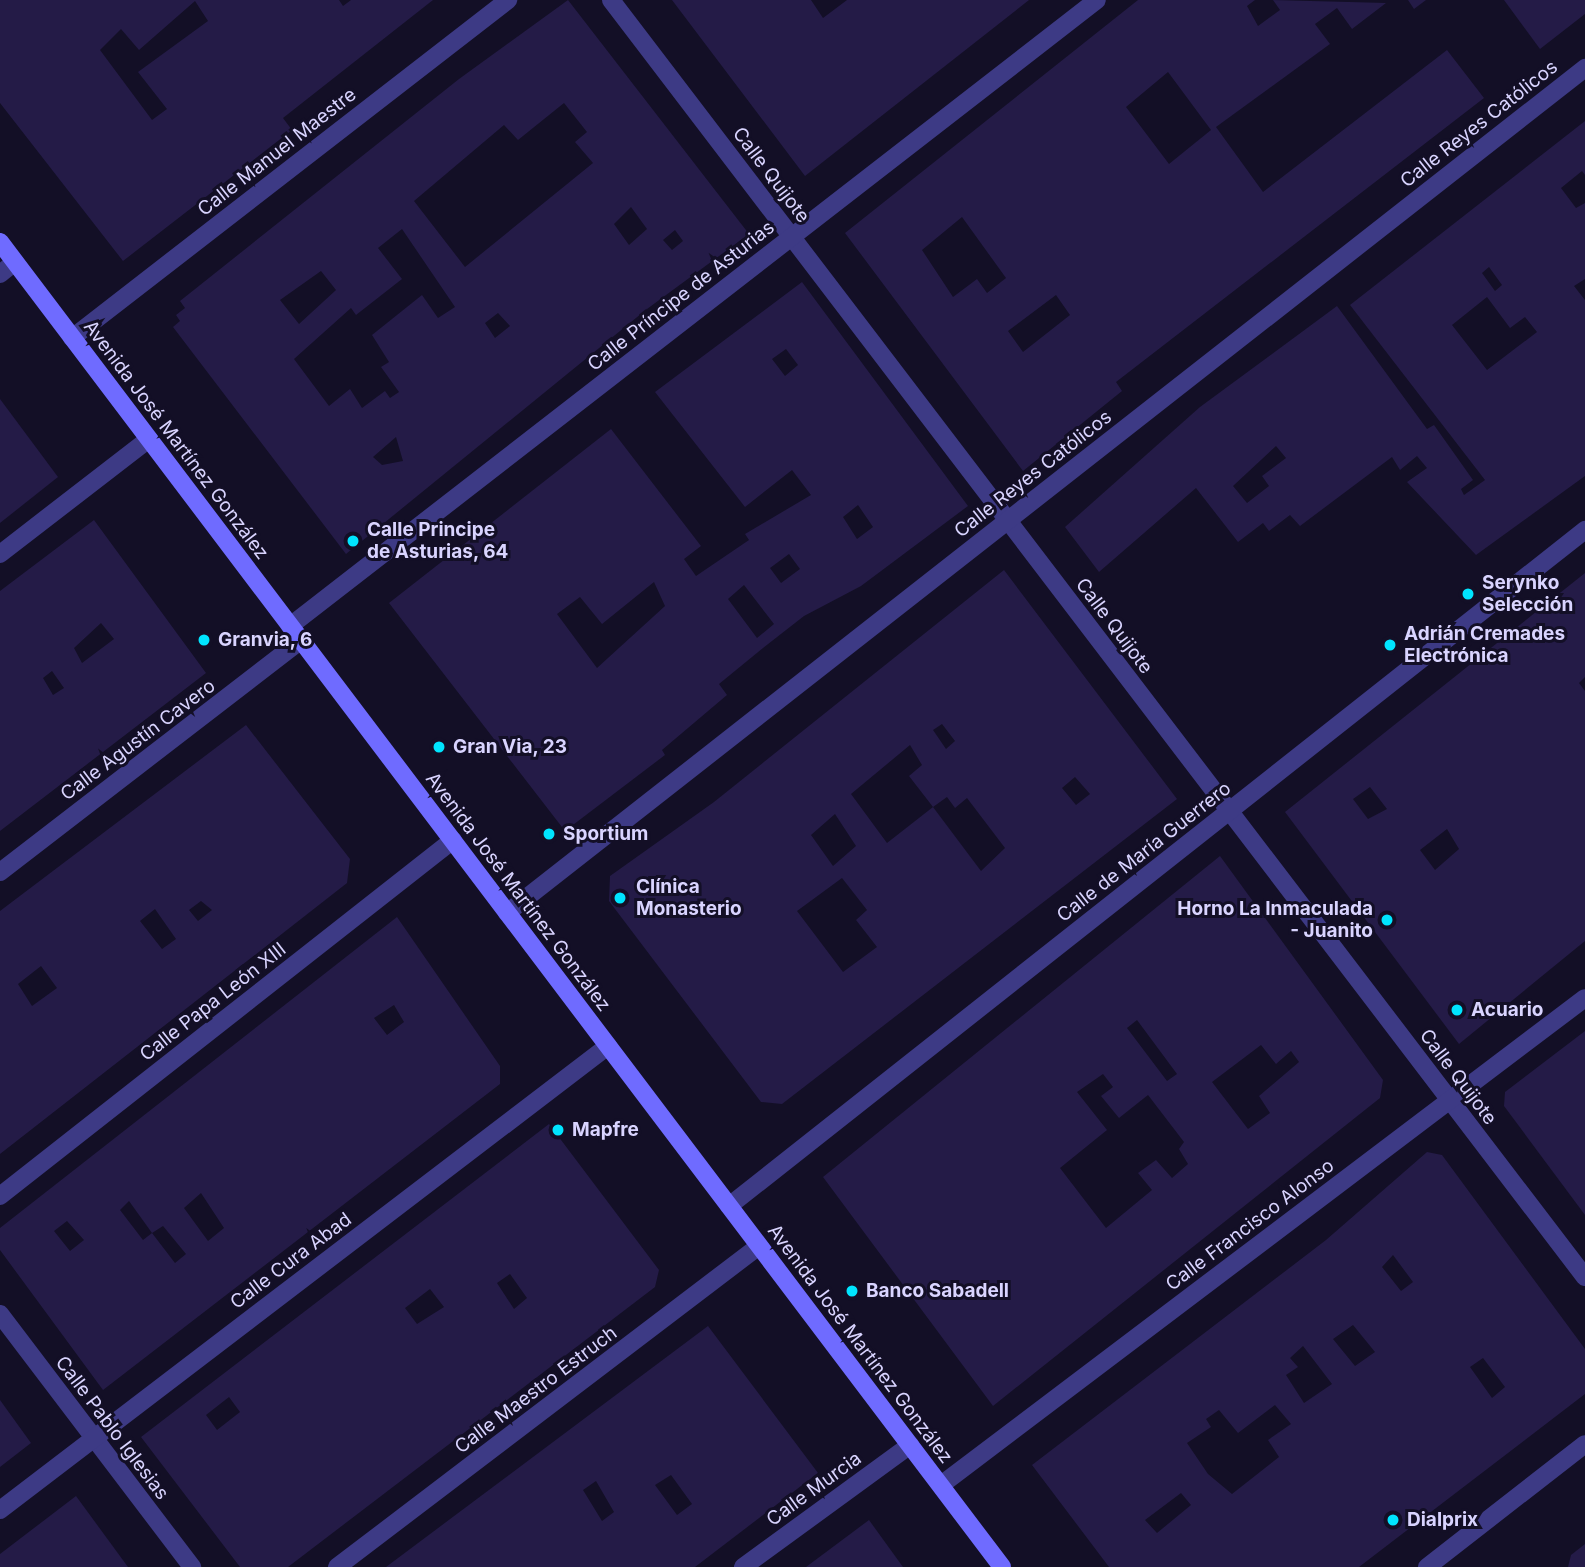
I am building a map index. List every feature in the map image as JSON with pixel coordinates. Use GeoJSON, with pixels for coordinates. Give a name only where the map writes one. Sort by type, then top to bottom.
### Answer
{"type":"FeatureCollection","features":[{"type":"Feature","properties":{"kind":"street","name":"Calle Manuel Maestre"},"geometry":{"type":"LineString","coordinates":[[72,338],[508,0]]}},
{"type":"Feature","properties":{"kind":"street","name":"Calle Quijote"},"geometry":{"type":"LineString","coordinates":[[611,0],[1585,1277]]}},
{"type":"Feature","properties":{"kind":"street","name":"Calle Príncipe de Asturias"},"geometry":{"type":"LineString","coordinates":[[295,633],[792,237],[1097,0]]}},
{"type":"Feature","properties":{"kind":"street","name":"Calle Reyes Católicos"},"geometry":{"type":"LineString","coordinates":[[507,913],[1585,68]]}},
{"type":"Feature","properties":{"kind":"street","name":"Avenida José Martínez González"},"geometry":{"type":"LineString","coordinates":[[0,242],[1002,1567]]}},
{"type":"Feature","properties":{"kind":"street"},"geometry":{"type":"LineString","coordinates":[[0,274],[15,262]]}},
{"type":"Feature","properties":{"kind":"street"},"geometry":{"type":"LineString","coordinates":[[0,554],[149,439]]}},
{"type":"Feature","properties":{"kind":"street","name":"Calle de María Guerrero"},"geometry":{"type":"LineString","coordinates":[[729,1206],[1585,530]]}},
{"type":"Feature","properties":{"kind":"street","name":"Calle Agustín Cavero"},"geometry":{"type":"LineString","coordinates":[[0,872],[295,633]]}},
{"type":"Feature","properties":{"kind":"street","name":"Calle Papa León XIII"},"geometry":{"type":"LineString","coordinates":[[0,1196],[453,840]]}},
{"type":"Feature","properties":{"kind":"street","name":"Calle Francisco Alonso"},"geometry":{"type":"LineString","coordinates":[[941,1485],[1585,998]]}},
{"type":"Feature","properties":{"kind":"street","name":"Calle Cura Abad"},"geometry":{"type":"LineString","coordinates":[[0,1510],[608,1046]]}},
{"type":"Feature","properties":{"kind":"street","name":"Calle Maestro Estruch"},"geometry":{"type":"LineString","coordinates":[[337,1567],[759,1246]]}},
{"type":"Feature","properties":{"kind":"street","name":"Calle Pablo Iglesias"},"geometry":{"type":"LineString","coordinates":[[0,1314],[192,1567]]}},
{"type":"Feature","properties":{"kind":"street"},"geometry":{"type":"LineString","coordinates":[[1427,1567],[1585,1444]]}},
{"type":"Feature","properties":{"kind":"street","name":"Calle Murcia"},"geometry":{"type":"LineString","coordinates":[[743,1567],[910,1445]]}},
{"type":"Feature","properties":{"kind":"building"},"geometry":{"type":"Polygon","coordinates":[[[0,0],[339,0],[343,6],[351,0],[433,0],[283,118],[292,130],[123,261],[0,103],[0,0]],[[195,1],[139,50],[121,29],[100,50],[152,120],[167,109],[138,72],[208,21],[195,1]]]}},
{"type":"Feature","properties":{"kind":"building"},"geometry":{"type":"Polygon","coordinates":[[[568,0],[749,234],[647,309],[346,554],[173,327],[180,321],[176,315],[185,308],[180,301],[459,79],[568,0]],[[564,103],[518,140],[504,125],[414,201],[465,267],[593,163],[575,142],[587,132],[564,103]],[[631,207],[614,224],[629,245],[647,229],[631,207]],[[402,229],[378,248],[402,279],[356,315],[351,308],[294,359],[329,406],[350,389],[362,408],[385,391],[390,398],[399,392],[381,367],[389,362],[372,335],[422,295],[438,318],[455,307],[402,229]],[[675,230],[663,240],[672,250],[683,241],[675,230]],[[321,271],[280,300],[299,324],[336,290],[321,271]],[[498,313],[485,323],[495,338],[510,326],[498,313]],[[396,437],[373,457],[382,465],[403,461],[396,437]]]}},
{"type":"Feature","properties":{"kind":"building"},"geometry":{"type":"Polygon","coordinates":[[[672,0],[811,0],[823,18],[847,0],[1029,0],[805,176],[672,0]]]}},
{"type":"Feature","properties":{"kind":"building"},"geometry":{"type":"Polygon","coordinates":[[[1138,0],[1255,0],[1247,6],[1258,26],[1280,10],[1273,0],[1386,3],[1352,29],[1337,8],[1315,24],[1330,44],[1216,127],[1263,192],[1447,50],[1484,98],[1116,382],[1122,391],[1023,471],[845,233],[1138,0]],[[1168,72],[1126,107],[1169,164],[1211,130],[1168,72]],[[962,217],[922,250],[953,297],[977,279],[987,293],[1006,278],[962,217]],[[1056,295],[1008,331],[1023,352],[1070,315],[1056,295]]]}},
{"type":"Feature","properties":{"kind":"building"},"geometry":{"type":"Polygon","coordinates":[[[1408,0],[1426,0],[1414,9],[1408,0]]]}},
{"type":"Feature","properties":{"kind":"building"},"geometry":{"type":"Polygon","coordinates":[[[1504,0],[1585,0],[1585,14],[1540,49],[1504,0]]]}},
{"type":"Feature","properties":{"kind":"building"},"geometry":{"type":"Polygon","coordinates":[[[1585,121],[1585,175],[1582,171],[1561,188],[1576,208],[1585,203],[1585,279],[1574,286],[1585,300],[1585,476],[1476,555],[1407,482],[1427,468],[1417,456],[1400,470],[1392,457],[1300,526],[1290,515],[1269,531],[1263,523],[1238,542],[1196,488],[1099,572],[1065,527],[1200,407],[1337,306],[1427,429],[1434,425],[1473,480],[1461,489],[1464,495],[1485,480],[1350,305],[1585,121]],[[1489,267],[1482,273],[1495,291],[1502,285],[1489,267]],[[1487,297],[1452,325],[1487,370],[1537,332],[1525,317],[1510,328],[1487,297]],[[1276,446],[1233,486],[1247,503],[1269,486],[1262,476],[1286,458],[1276,446]]]}},
{"type":"Feature","properties":{"kind":"building"},"geometry":{"type":"Polygon","coordinates":[[[802,282],[968,506],[861,586],[804,616],[763,648],[719,684],[727,695],[662,750],[665,755],[565,831],[389,603],[611,429],[701,546],[684,559],[696,576],[749,540],[745,534],[811,495],[792,470],[745,507],[655,392],[802,282]],[[786,349],[772,359],[785,376],[798,365],[786,349]],[[858,505],[843,517],[857,539],[873,527],[858,505]],[[789,554],[770,568],[781,583],[800,569],[789,554]],[[654,582],[602,624],[580,597],[557,614],[597,668],[665,606],[654,582]],[[744,585],[728,599],[757,638],[774,624],[744,585]]]}},
{"type":"Feature","properties":{"kind":"building"},"geometry":{"type":"Polygon","coordinates":[[[0,399],[58,477],[0,523],[0,399]]]}},
{"type":"Feature","properties":{"kind":"building"},"geometry":{"type":"Polygon","coordinates":[[[94,520],[206,673],[0,831],[0,591],[94,520]],[[101,623],[74,648],[82,663],[114,639],[101,623]],[[52,671],[43,678],[53,695],[64,688],[52,671]]]}},
{"type":"Feature","properties":{"kind":"building"},"geometry":{"type":"Polygon","coordinates":[[[1004,570],[1177,799],[782,1104],[761,1102],[609,901],[610,876],[714,802],[1004,570]],[[942,724],[933,730],[946,749],[955,741],[942,724]],[[910,745],[851,794],[887,843],[933,807],[909,776],[922,765],[910,745]],[[1075,777],[1062,788],[1076,805],[1090,794],[1075,777]],[[947,797],[933,807],[981,871],[1005,848],[967,798],[955,808],[947,797]],[[835,814],[811,835],[833,866],[856,846],[835,814]],[[842,878],[797,911],[843,972],[877,947],[856,920],[867,910],[842,878]]]}},
{"type":"Feature","properties":{"kind":"building"},"geometry":{"type":"Polygon","coordinates":[[[1585,573],[1585,677],[1579,683],[1585,691],[1585,941],[1459,1044],[1285,812],[1585,573]],[[1370,787],[1353,799],[1368,819],[1387,809],[1370,787]],[[1447,829],[1420,850],[1435,870],[1459,849],[1447,829]]]}},
{"type":"Feature","properties":{"kind":"building"},"geometry":{"type":"Polygon","coordinates":[[[246,725],[350,859],[347,883],[0,1154],[0,911],[246,725]],[[201,901],[189,910],[198,921],[212,910],[201,901]],[[155,909],[140,921],[162,949],[176,939],[155,909]],[[41,966],[18,984],[32,1006],[57,988],[41,966]]]}},
{"type":"Feature","properties":{"kind":"building"},"geometry":{"type":"Polygon","coordinates":[[[1220,856],[1383,1080],[1380,1098],[993,1406],[823,1177],[1220,856]],[[1137,1020],[1127,1028],[1167,1081],[1177,1074],[1137,1020]],[[1261,1045],[1212,1082],[1248,1129],[1270,1113],[1259,1096],[1299,1062],[1291,1051],[1276,1064],[1261,1045]],[[1103,1074],[1077,1092],[1107,1130],[1060,1168],[1106,1228],[1152,1190],[1138,1173],[1156,1160],[1172,1178],[1188,1164],[1179,1149],[1184,1142],[1148,1095],[1119,1118],[1101,1096],[1113,1087],[1103,1074]]]}},
{"type":"Feature","properties":{"kind":"building"},"geometry":{"type":"Polygon","coordinates":[[[397,917],[500,1066],[500,1084],[103,1390],[0,1250],[0,1228],[397,917]],[[394,1005],[374,1018],[387,1035],[404,1022],[394,1005]],[[201,1193],[184,1208],[208,1241],[224,1228],[201,1193]],[[129,1201],[120,1210],[143,1240],[152,1233],[129,1201]],[[67,1221],[54,1231],[70,1251],[84,1240],[67,1221]],[[163,1226],[152,1233],[175,1263],[186,1254],[163,1226]]]}},
{"type":"Feature","properties":{"kind":"building"},"geometry":{"type":"Polygon","coordinates":[[[1585,1031],[1585,1215],[1504,1106],[1505,1092],[1585,1031]]]}},
{"type":"Feature","properties":{"kind":"building"},"geometry":{"type":"Polygon","coordinates":[[[549,1124],[659,1270],[655,1287],[288,1567],[240,1567],[141,1437],[549,1124]],[[510,1274],[497,1283],[514,1309],[527,1298],[510,1274]],[[430,1289],[405,1308],[417,1324],[444,1307],[430,1289]],[[229,1397],[206,1415],[217,1430],[240,1412],[229,1397]]]}},
{"type":"Feature","properties":{"kind":"building"},"geometry":{"type":"Polygon","coordinates":[[[1427,1152],[1442,1155],[1585,1349],[1585,1394],[1359,1567],[1109,1567],[1032,1465],[1326,1240],[1427,1152]],[[1393,1255],[1382,1267],[1401,1291],[1413,1282],[1393,1255]],[[1353,1325],[1333,1339],[1355,1366],[1375,1352],[1353,1325]],[[1303,1346],[1290,1358],[1298,1367],[1286,1375],[1304,1403],[1332,1384],[1303,1346]],[[1483,1358],[1470,1367],[1492,1398],[1505,1387],[1483,1358]],[[1275,1405],[1238,1433],[1219,1410],[1206,1419],[1211,1427],[1187,1443],[1208,1474],[1232,1494],[1279,1457],[1268,1440],[1291,1424],[1275,1405]],[[1181,1493],[1145,1520],[1157,1533],[1191,1505],[1181,1493]]]}},
{"type":"Feature","properties":{"kind":"building"},"geometry":{"type":"Polygon","coordinates":[[[708,1326],[818,1473],[695,1567],[386,1567],[708,1326]],[[671,1475],[655,1485],[677,1515],[692,1504],[671,1475]],[[596,1481],[583,1490],[602,1521],[614,1512],[596,1481]]]}},
{"type":"Feature","properties":{"kind":"building"},"geometry":{"type":"Polygon","coordinates":[[[0,1400],[31,1443],[0,1467],[0,1400]]]}},
{"type":"Feature","properties":{"kind":"building"},"geometry":{"type":"Polygon","coordinates":[[[76,1496],[128,1567],[0,1567],[0,1554],[76,1496]]]}},
{"type":"Feature","properties":{"kind":"building"},"geometry":{"type":"Polygon","coordinates":[[[869,1520],[903,1567],[806,1567],[869,1520]]]}},
{"type":"Feature","properties":{"kind":"building"},"geometry":{"type":"Polygon","coordinates":[[[1585,1544],[1585,1567],[1568,1567],[1571,1555],[1585,1544]]]}},
{"type":"Feature","properties":{"kind":"place","name":"Calle Principe de Asturias, 64"},"geometry":{"type":"Point","coordinates":[353,541]}},
{"type":"Feature","properties":{"kind":"place","name":"Serynko Selección"},"geometry":{"type":"Point","coordinates":[1468,594]}},
{"type":"Feature","properties":{"kind":"place","name":"Granvia, 6"},"geometry":{"type":"Point","coordinates":[204,640]}},
{"type":"Feature","properties":{"kind":"place","name":"Adrián Cremades Electrónica"},"geometry":{"type":"Point","coordinates":[1390,645]}},
{"type":"Feature","properties":{"kind":"place","name":"Gran Via, 23"},"geometry":{"type":"Point","coordinates":[439,747]}},
{"type":"Feature","properties":{"kind":"place","name":"Sportium"},"geometry":{"type":"Point","coordinates":[549,834]}},
{"type":"Feature","properties":{"kind":"place","name":"Clínica Monasterio"},"geometry":{"type":"Point","coordinates":[620,898]}},
{"type":"Feature","properties":{"kind":"place","name":"Horno La Inmaculada - Juanito"},"geometry":{"type":"Point","coordinates":[1387,920]}},
{"type":"Feature","properties":{"kind":"place","name":"Acuario"},"geometry":{"type":"Point","coordinates":[1457,1010]}},
{"type":"Feature","properties":{"kind":"place","name":"Mapfre"},"geometry":{"type":"Point","coordinates":[558,1130]}},
{"type":"Feature","properties":{"kind":"place","name":"Banco Sabadell"},"geometry":{"type":"Point","coordinates":[852,1291]}},
{"type":"Feature","properties":{"kind":"place","name":"Dialprix"},"geometry":{"type":"Point","coordinates":[1393,1520]}}]}
